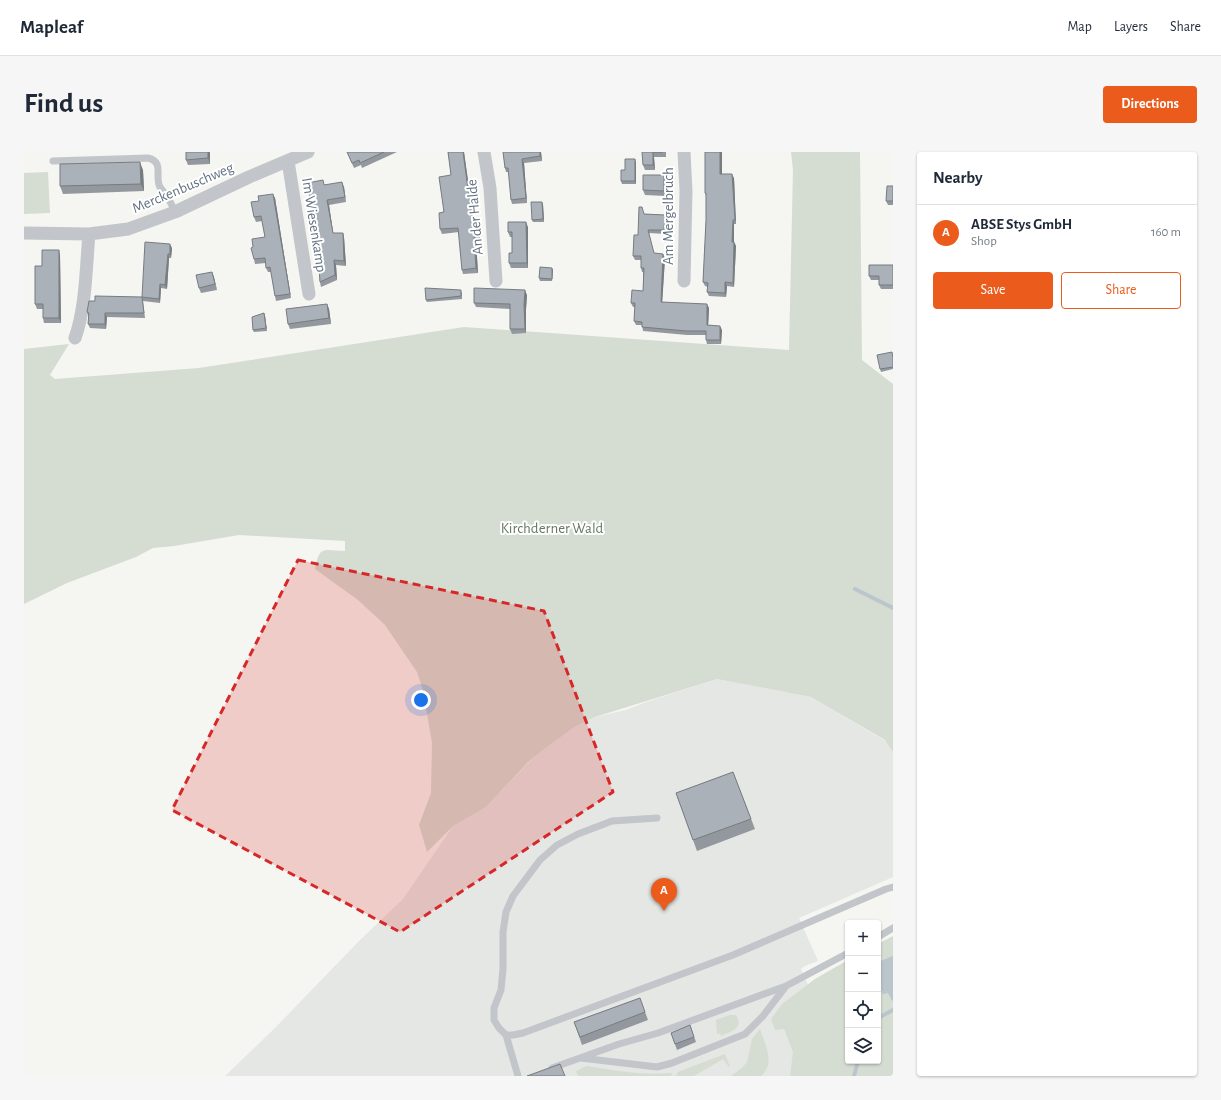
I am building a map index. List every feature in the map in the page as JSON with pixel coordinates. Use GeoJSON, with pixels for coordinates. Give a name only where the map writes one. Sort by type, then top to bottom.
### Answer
{"type":"FeatureCollection","features":[{"type":"Feature","properties":{"kind":"street","name":"Merckenbuschweg"},"geometry":{"type":"LineString","coordinates":[[24,233],[89,234],[128,228],[175,212],[308,152]]}},
{"type":"Feature","properties":{"kind":"street","name":"An der Halde"},"geometry":{"type":"LineString","coordinates":[[484,152],[490,188],[496,281]]}},
{"type":"Feature","properties":{"kind":"street","name":"Am Mergelbruch"},"geometry":{"type":"LineString","coordinates":[[684,152],[686,191],[684,281]]}},
{"type":"Feature","properties":{"kind":"street","name":"Im Wiesenkamp"},"geometry":{"type":"LineString","coordinates":[[288,161],[309,294]]}},
{"type":"Feature","properties":{"kind":"street"},"geometry":{"type":"LineString","coordinates":[[75,338],[82,309],[89,234]]}},
{"type":"Feature","properties":{"kind":"lane"},"geometry":{"type":"LineString","coordinates":[[53,161],[152,159],[158,166],[159,185],[168,197],[175,212]]}},
{"type":"Feature","properties":{"kind":"lane"},"geometry":{"type":"LineString","coordinates":[[518,1076],[506,1035],[494,1020],[494,1008],[501,990],[503,968],[503,932],[506,912],[513,896],[540,860],[557,845],[578,834],[612,821],[657,818]]}},
{"type":"Feature","properties":{"kind":"lane"},"geometry":{"type":"LineString","coordinates":[[506,1035],[523,1033],[733,955],[893,887]]}},
{"type":"Feature","properties":{"kind":"lane"},"geometry":{"type":"LineString","coordinates":[[881,935],[893,928]]}},
{"type":"Feature","properties":{"kind":"lane"},"geometry":{"type":"LineString","coordinates":[[544,1071],[619,1044],[658,1033],[786,986],[845,955]]}},
{"type":"Feature","properties":{"kind":"lane"},"geometry":{"type":"LineString","coordinates":[[579,1058],[657,1067],[672,1063],[745,1034],[763,1016],[786,986]]}},
{"type":"Feature","properties":{"kind":"highlighted area"},"geometry":{"type":"Polygon","coordinates":[[[298,560],[544,611],[613,792],[400,932],[172,810],[298,560]]]}},
{"type":"Feature","properties":{"kind":"shaded area"},"geometry":{"type":"Polygon","coordinates":[[[717,679],[811,697],[887,742],[893,752],[893,877],[799,918],[818,961],[801,969],[810,989],[784,1029],[794,1052],[790,1076],[225,1076],[276,1027],[358,942],[403,899],[453,826],[486,807],[528,763],[547,747],[576,726],[595,717],[626,710],[717,679]]]}},
{"type":"Feature","properties":{"kind":"shaded area"},"geometry":{"type":"Polygon","coordinates":[[[893,956],[892,1001],[888,993],[883,994],[881,990],[881,961],[893,956]]]}},
{"type":"Feature","properties":{"kind":"green space","name":"Kirchderner Wald"},"geometry":{"type":"Polygon","coordinates":[[[791,152],[860,152],[862,360],[893,384],[893,752],[885,740],[811,697],[717,679],[595,717],[576,726],[528,762],[486,807],[453,826],[427,852],[419,825],[431,793],[432,743],[423,690],[417,672],[385,625],[358,600],[315,569],[321,552],[327,550],[345,551],[345,541],[239,535],[153,548],[136,557],[67,583],[24,604],[24,349],[69,344],[50,375],[55,379],[199,368],[464,327],[789,350],[793,170],[791,152]]]}},
{"type":"Feature","properties":{"kind":"green space"},"geometry":{"type":"Polygon","coordinates":[[[48,172],[50,213],[24,214],[24,173],[48,172]]]}},
{"type":"Feature","properties":{"kind":"green space"},"geometry":{"type":"Polygon","coordinates":[[[893,936],[893,1076],[790,1076],[793,1052],[784,1029],[775,1030],[771,1019],[782,1004],[815,979],[845,962],[845,1064],[881,1064],[881,942],[893,936]]]}},
{"type":"Feature","properties":{"kind":"green space"},"geometry":{"type":"Polygon","coordinates":[[[730,1015],[736,1015],[739,1023],[736,1029],[721,1036],[720,1033],[717,1034],[716,1020],[730,1015]]]}},
{"type":"Feature","properties":{"kind":"green space"},"geometry":{"type":"Polygon","coordinates":[[[760,1029],[769,1060],[765,1071],[761,1076],[731,1076],[742,1068],[747,1062],[752,1039],[760,1029]]]}},
{"type":"Feature","properties":{"kind":"green space"},"geometry":{"type":"Polygon","coordinates":[[[725,1054],[730,1067],[723,1059],[694,1076],[676,1076],[678,1072],[725,1054]]]}},
{"type":"Feature","properties":{"kind":"green space"},"geometry":{"type":"Polygon","coordinates":[[[587,1066],[639,1073],[672,1074],[671,1076],[578,1076],[576,1071],[587,1066]]]}},
{"type":"Feature","properties":{"kind":"building"},"geometry":{"type":"Polygon","coordinates":[[[186,152],[208,152],[208,158],[186,160],[186,152]]]}},
{"type":"Feature","properties":{"kind":"building"},"geometry":{"type":"Polygon","coordinates":[[[347,152],[384,152],[360,163],[359,160],[352,163],[347,152]]]}},
{"type":"Feature","properties":{"kind":"building"},"geometry":{"type":"Polygon","coordinates":[[[448,152],[463,152],[473,226],[477,226],[478,236],[474,237],[476,268],[462,270],[458,228],[440,229],[439,213],[444,212],[439,177],[451,175],[448,152]]]}},
{"type":"Feature","properties":{"kind":"building"},"geometry":{"type":"Polygon","coordinates":[[[503,152],[540,152],[540,156],[522,159],[526,198],[511,200],[508,168],[505,168],[503,152]]]}},
{"type":"Feature","properties":{"kind":"building"},"geometry":{"type":"Polygon","coordinates":[[[642,152],[653,152],[653,165],[643,165],[642,152]]]}},
{"type":"Feature","properties":{"kind":"building"},"geometry":{"type":"Polygon","coordinates":[[[705,152],[720,152],[720,174],[732,174],[735,220],[733,220],[732,242],[734,242],[733,283],[725,282],[725,293],[707,292],[708,283],[703,282],[706,220],[705,152]]]}},
{"type":"Feature","properties":{"kind":"building"},"geometry":{"type":"Polygon","coordinates":[[[625,159],[635,159],[635,181],[621,181],[621,170],[625,170],[625,159]]]}},
{"type":"Feature","properties":{"kind":"building"},"geometry":{"type":"Polygon","coordinates":[[[140,162],[141,184],[60,186],[60,164],[140,162]]]}},
{"type":"Feature","properties":{"kind":"building"},"geometry":{"type":"Polygon","coordinates":[[[643,175],[664,175],[664,191],[643,190],[643,175]]]}},
{"type":"Feature","properties":{"kind":"building"},"geometry":{"type":"Polygon","coordinates":[[[323,180],[324,185],[342,182],[345,197],[327,200],[333,233],[343,233],[344,261],[334,260],[335,275],[320,282],[316,224],[307,183],[323,180]]]}},
{"type":"Feature","properties":{"kind":"building"},"geometry":{"type":"Polygon","coordinates":[[[887,186],[893,186],[893,201],[886,201],[887,186]]]}},
{"type":"Feature","properties":{"kind":"building"},"geometry":{"type":"Polygon","coordinates":[[[273,194],[290,294],[275,296],[270,267],[266,268],[265,258],[254,259],[251,248],[253,247],[252,239],[265,237],[261,216],[254,217],[251,202],[259,201],[258,196],[273,194]]]}},
{"type":"Feature","properties":{"kind":"building"},"geometry":{"type":"Polygon","coordinates":[[[531,202],[542,202],[543,219],[532,220],[531,202]]]}},
{"type":"Feature","properties":{"kind":"building"},"geometry":{"type":"Polygon","coordinates":[[[639,207],[642,207],[644,214],[665,215],[664,230],[648,230],[654,253],[663,254],[661,302],[707,304],[707,325],[720,326],[720,340],[706,340],[706,331],[686,331],[642,327],[642,322],[634,321],[635,303],[631,303],[632,290],[643,291],[644,268],[641,268],[641,256],[633,256],[634,235],[638,235],[639,207]]]}},
{"type":"Feature","properties":{"kind":"building"},"geometry":{"type":"Polygon","coordinates":[[[508,222],[526,222],[527,263],[509,263],[509,253],[512,253],[512,232],[508,232],[508,222]]]}},
{"type":"Feature","properties":{"kind":"building"},"geometry":{"type":"Polygon","coordinates":[[[145,242],[170,244],[170,254],[168,254],[165,285],[160,284],[159,299],[142,297],[145,242]]]}},
{"type":"Feature","properties":{"kind":"building"},"geometry":{"type":"Polygon","coordinates":[[[42,250],[59,250],[59,318],[43,318],[43,304],[35,304],[35,266],[42,266],[42,250]]]}},
{"type":"Feature","properties":{"kind":"building"},"geometry":{"type":"Polygon","coordinates":[[[869,265],[893,265],[893,285],[879,285],[879,276],[869,276],[869,265]]]}},
{"type":"Feature","properties":{"kind":"building"},"geometry":{"type":"Polygon","coordinates":[[[540,267],[552,268],[552,279],[539,278],[540,267]]]}},
{"type":"Feature","properties":{"kind":"building"},"geometry":{"type":"Polygon","coordinates":[[[212,272],[215,284],[199,288],[196,275],[212,272]]]}},
{"type":"Feature","properties":{"kind":"building"},"geometry":{"type":"Polygon","coordinates":[[[425,288],[461,290],[461,296],[426,300],[425,288]]]}},
{"type":"Feature","properties":{"kind":"building"},"geometry":{"type":"Polygon","coordinates":[[[474,288],[525,290],[525,329],[510,329],[510,304],[474,303],[474,288]]]}},
{"type":"Feature","properties":{"kind":"building"},"geometry":{"type":"Polygon","coordinates":[[[95,296],[142,297],[144,313],[105,313],[105,324],[88,324],[89,313],[87,312],[89,301],[95,301],[95,296]]]}},
{"type":"Feature","properties":{"kind":"building"},"geometry":{"type":"Polygon","coordinates":[[[327,304],[329,318],[288,324],[286,309],[327,304]]]}},
{"type":"Feature","properties":{"kind":"building"},"geometry":{"type":"Polygon","coordinates":[[[264,313],[266,328],[253,330],[252,317],[264,313]]]}},
{"type":"Feature","properties":{"kind":"building"},"geometry":{"type":"Polygon","coordinates":[[[892,352],[893,367],[880,369],[877,355],[892,352]]]}},
{"type":"Feature","properties":{"kind":"building"},"geometry":{"type":"Polygon","coordinates":[[[733,772],[751,819],[693,840],[676,793],[733,772]]]}},
{"type":"Feature","properties":{"kind":"building"},"geometry":{"type":"Polygon","coordinates":[[[640,998],[645,1012],[580,1037],[574,1022],[640,998]]]}},
{"type":"Feature","properties":{"kind":"building"},"geometry":{"type":"Polygon","coordinates":[[[690,1025],[694,1037],[675,1044],[671,1033],[690,1025]]]}},
{"type":"Feature","properties":{"kind":"building"},"geometry":{"type":"Polygon","coordinates":[[[560,1064],[565,1076],[527,1076],[560,1064]]]}},
{"type":"Feature","properties":{"kind":"waterway"},"geometry":{"type":"LineString","coordinates":[[855,589],[893,608]]}},
{"type":"Feature","properties":{"kind":"waterway"},"geometry":{"type":"LineString","coordinates":[[881,1016],[893,1010]]}},
{"type":"Feature","properties":{"kind":"waterway"},"geometry":{"type":"LineString","coordinates":[[854,1076],[857,1064]]}},
{"type":"Feature","properties":{"kind":"place","name":"ABSE Stys GmbH"},"geometry":{"type":"Point","coordinates":[664,911]}}]}
